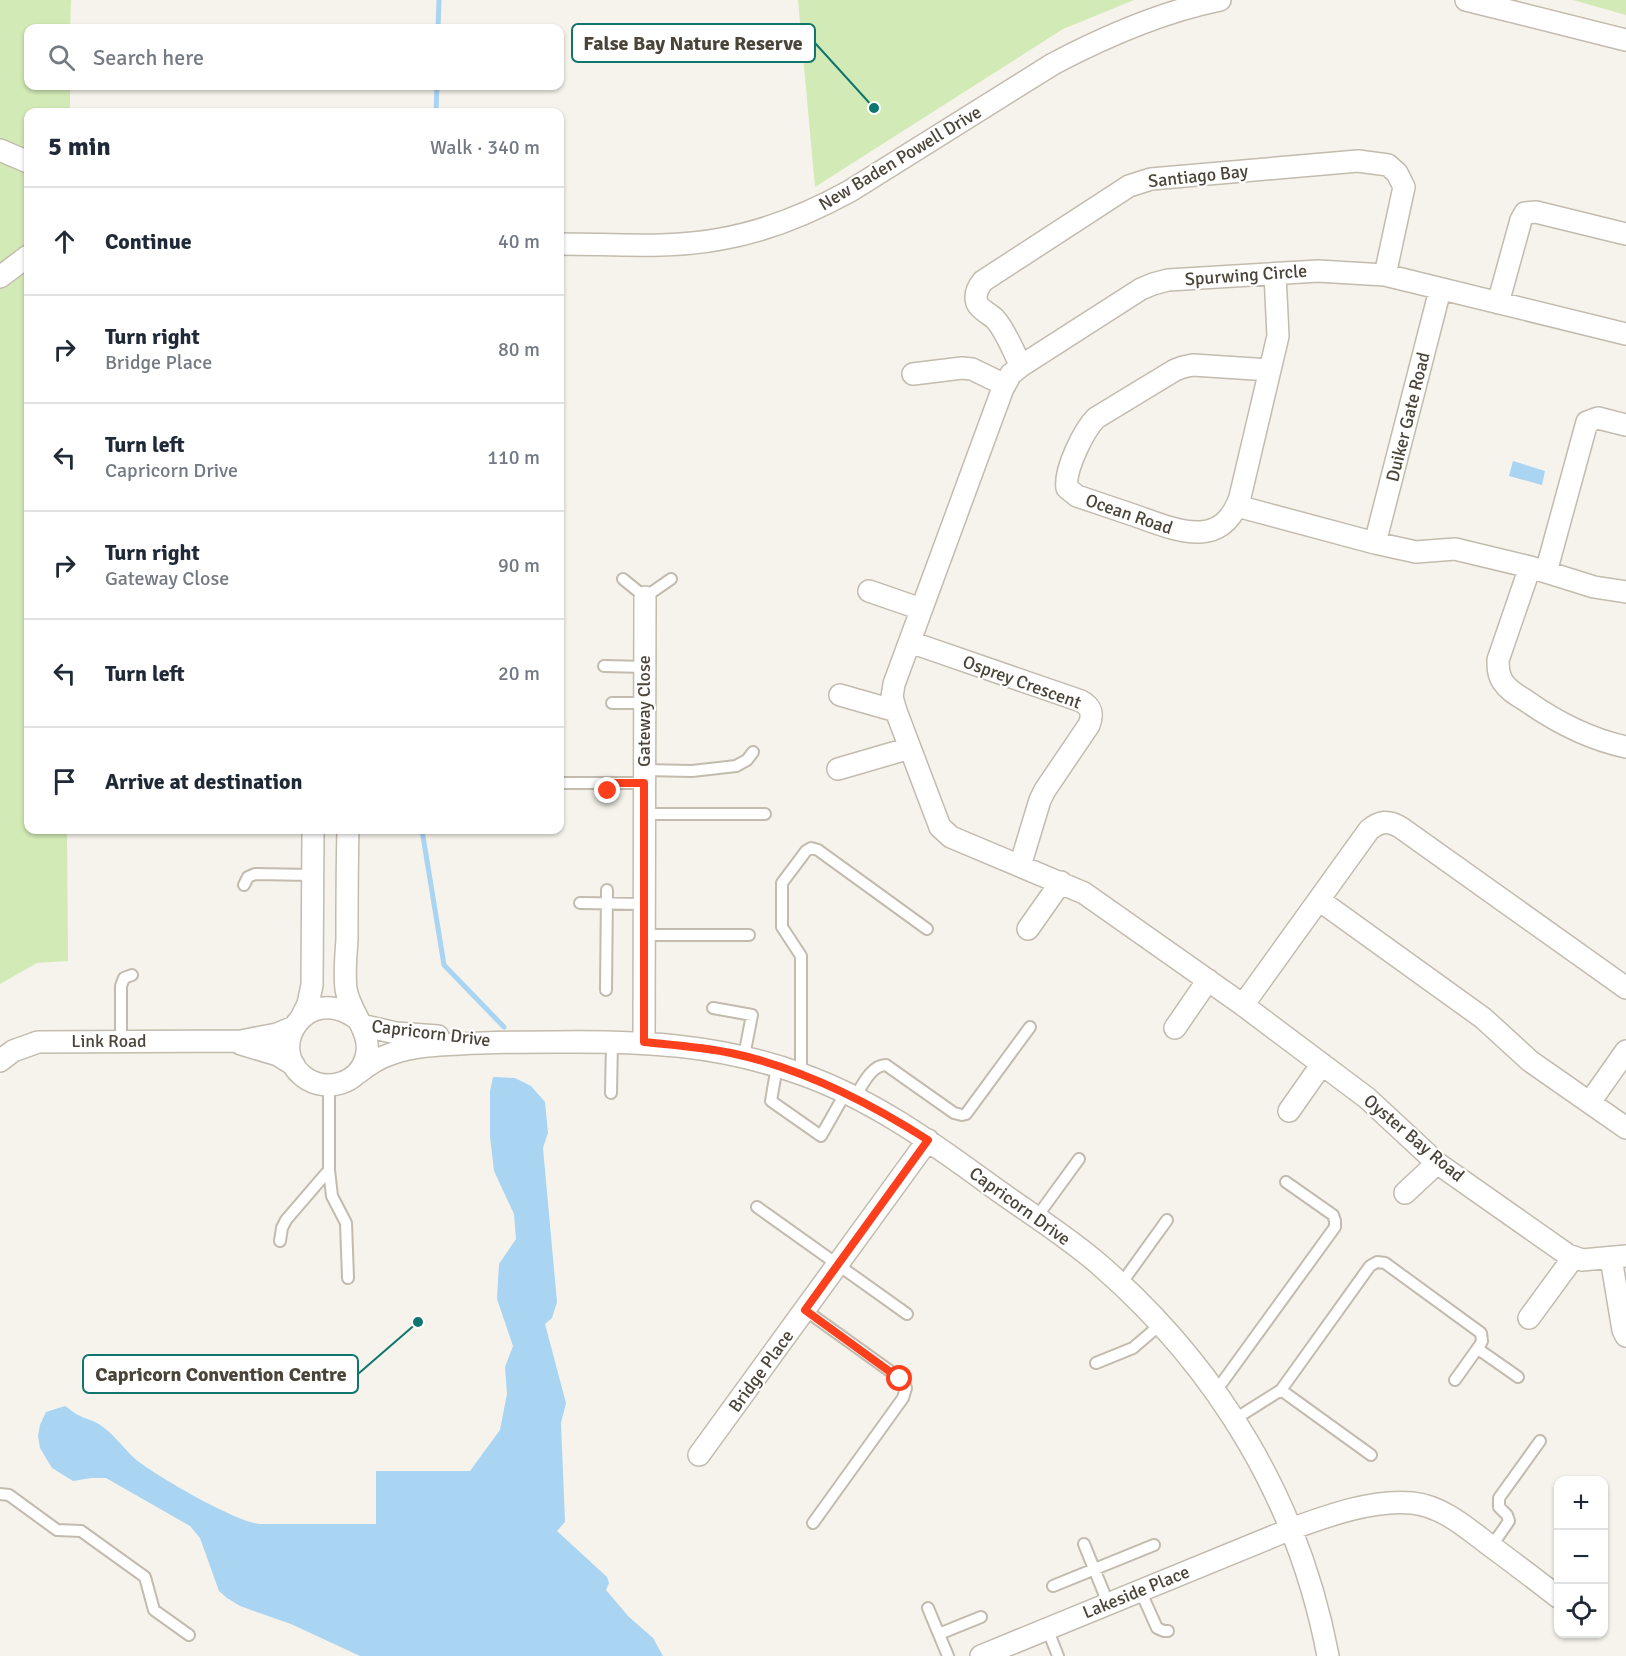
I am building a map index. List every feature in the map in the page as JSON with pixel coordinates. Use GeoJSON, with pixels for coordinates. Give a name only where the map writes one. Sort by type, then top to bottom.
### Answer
{"type":"FeatureCollection","features":[{"type":"Feature","properties":{"kind":"street","name":"New Baden Powell Drive"},"geometry":{"type":"LineString","coordinates":[[564,244],[675,244],[720,239],[778,224],[822,206],[850,191],[1043,70],[1084,47],[1128,27],[1172,12],[1220,0]]}},
{"type":"Feature","properties":{"kind":"street"},"geometry":{"type":"LineString","coordinates":[[1466,0],[1626,40]]}},
{"type":"Feature","properties":{"kind":"street"},"geometry":{"type":"LineString","coordinates":[[0,150],[24,160]]}},
{"type":"Feature","properties":{"kind":"street","name":"Santiago Bay"},"geometry":{"type":"LineString","coordinates":[[1021,366],[995,320],[976,302],[979,286],[983,281],[1129,186],[1151,179],[1358,160],[1388,165],[1398,172],[1404,187],[1384,275]]}},
{"type":"Feature","properties":{"kind":"street"},"geometry":{"type":"LineString","coordinates":[[1498,303],[1521,220],[1525,213],[1536,212],[1626,234]]}},
{"type":"Feature","properties":{"kind":"street"},"geometry":{"type":"LineString","coordinates":[[0,278],[24,259]]}},
{"type":"Feature","properties":{"kind":"street","name":"Spurwing Circle"},"geometry":{"type":"LineString","coordinates":[[1020,866],[961,843],[940,827],[892,697],[894,684],[921,609],[1011,374],[1152,284],[1168,280],[1318,271],[1384,275],[1626,334]]}},
{"type":"Feature","properties":{"kind":"street"},"geometry":{"type":"LineString","coordinates":[[1275,274],[1279,327],[1237,506],[1375,543],[1416,552],[1455,549],[1594,587],[1626,592]]}},
{"type":"Feature","properties":{"kind":"street","name":"Duiker Gate Road"},"geometry":{"type":"LineString","coordinates":[[1375,543],[1440,290]]}},
{"type":"Feature","properties":{"kind":"street","name":"Ocean Road"},"geometry":{"type":"LineString","coordinates":[[1237,506],[1230,516],[1214,529],[1205,532],[1180,532],[1077,496],[1067,488],[1067,478],[1089,424],[1175,369],[1193,365],[1270,370]]}},
{"type":"Feature","properties":{"kind":"street"},"geometry":{"type":"LineString","coordinates":[[913,374],[962,368],[972,369],[1005,385]]}},
{"type":"Feature","properties":{"kind":"street"},"geometry":{"type":"LineString","coordinates":[[1626,425],[1598,418],[1587,422],[1538,570],[1498,660],[1502,682],[1545,714],[1608,743],[1626,747]]}},
{"type":"Feature","properties":{"kind":"street"},"geometry":{"type":"LineString","coordinates":[[869,591],[921,609]]}},
{"type":"Feature","properties":{"kind":"street","name":"Gateway Close"},"geometry":{"type":"LineString","coordinates":[[644,1042],[645,597]]}},
{"type":"Feature","properties":{"kind":"street","name":"Osprey Crescent"},"geometry":{"type":"LineString","coordinates":[[909,642],[1081,701],[1090,708],[1092,714],[1089,726],[1040,800],[1020,866]]}},
{"type":"Feature","properties":{"kind":"street"},"geometry":{"type":"LineString","coordinates":[[840,695],[896,711]]}},
{"type":"Feature","properties":{"kind":"street"},"geometry":{"type":"LineString","coordinates":[[838,769],[910,748]]}},
{"type":"Feature","properties":{"kind":"street"},"geometry":{"type":"LineString","coordinates":[[1243,1005],[1369,830],[1384,822],[1393,823],[1626,988]]}},
{"type":"Feature","properties":{"kind":"street"},"geometry":{"type":"LineString","coordinates":[[313,834],[311,993],[297,1022],[289,1046],[294,1065],[305,1078],[320,1085],[329,1086],[349,1080],[363,1066],[368,1049],[365,1032],[346,987],[348,834]]}},
{"type":"Feature","properties":{"kind":"street"},"geometry":{"type":"LineString","coordinates":[[1020,866],[1061,882],[1028,929]]}},
{"type":"Feature","properties":{"kind":"street","name":"Oyster Bay Road"},"geometry":{"type":"LineString","coordinates":[[1061,882],[1084,893],[1243,1005],[1367,1098],[1437,1163],[1573,1258]]}},
{"type":"Feature","properties":{"kind":"street"},"geometry":{"type":"LineString","coordinates":[[1319,900],[1483,1018],[1530,1060],[1626,1128]]}},
{"type":"Feature","properties":{"kind":"street"},"geometry":{"type":"LineString","coordinates":[[1175,1028],[1208,980]]}},
{"type":"Feature","properties":{"kind":"street"},"geometry":{"type":"LineString","coordinates":[[297,1022],[318,1008],[328,1007],[348,1012],[359,1021]]}},
{"type":"Feature","properties":{"kind":"street","name":"Capricorn Drive"},"geometry":{"type":"LineString","coordinates":[[359,1021],[396,1033],[502,1042]]}},
{"type":"Feature","properties":{"kind":"street","name":"Link Road"},"geometry":{"type":"LineString","coordinates":[[0,1061],[13,1051],[38,1042],[223,1041],[277,1034],[297,1022]]}},
{"type":"Feature","properties":{"kind":"street","name":"Link Road"},"geometry":{"type":"LineString","coordinates":[[223,1041],[278,1055],[294,1065]]}},
{"type":"Feature","properties":{"kind":"street","name":"Capricorn Drive"},"geometry":{"type":"LineString","coordinates":[[357,1072],[379,1059],[420,1046],[502,1042],[644,1042],[702,1048],[744,1056],[801,1073],[891,1116],[928,1140],[1098,1264],[1161,1324],[1216,1390],[1235,1419],[1274,1491],[1291,1529],[1315,1599],[1328,1656]]}},
{"type":"Feature","properties":{"kind":"street"},"geometry":{"type":"LineString","coordinates":[[1590,1102],[1626,1051]]}},
{"type":"Feature","properties":{"kind":"street"},"geometry":{"type":"LineString","coordinates":[[1289,1111],[1322,1064]]}},
{"type":"Feature","properties":{"kind":"street","name":"Bridge Place"},"geometry":{"type":"LineString","coordinates":[[699,1455],[928,1140]]}},
{"type":"Feature","properties":{"kind":"street"},"geometry":{"type":"LineString","coordinates":[[1405,1193],[1437,1163]]}},
{"type":"Feature","properties":{"kind":"street"},"geometry":{"type":"LineString","coordinates":[[1529,1318],[1573,1258],[1582,1260],[1618,1257],[1623,1330],[1626,1336]]}},
{"type":"Feature","properties":{"kind":"street","name":"Lakeside Place"},"geometry":{"type":"LineString","coordinates":[[981,1656],[1291,1529],[1342,1512],[1392,1503],[1413,1503],[1432,1508],[1452,1518],[1554,1594]]}},
{"type":"Feature","properties":{"kind":"lane"},"geometry":{"type":"LineString","coordinates":[[623,579],[645,597],[671,579]]}},
{"type":"Feature","properties":{"kind":"lane"},"geometry":{"type":"LineString","coordinates":[[604,666],[645,666]]}},
{"type":"Feature","properties":{"kind":"lane"},"geometry":{"type":"LineString","coordinates":[[612,703],[644,703]]}},
{"type":"Feature","properties":{"kind":"lane"},"geometry":{"type":"LineString","coordinates":[[564,782],[589,777],[608,787],[644,777],[736,766],[747,760],[753,752]]}},
{"type":"Feature","properties":{"kind":"lane"},"geometry":{"type":"LineString","coordinates":[[644,814],[765,814]]}},
{"type":"Feature","properties":{"kind":"lane"},"geometry":{"type":"LineString","coordinates":[[801,1073],[801,956],[782,927],[782,884],[807,851],[812,848],[818,850],[927,929]]}},
{"type":"Feature","properties":{"kind":"lane"},"geometry":{"type":"LineString","coordinates":[[244,885],[248,878],[255,874],[313,874]]}},
{"type":"Feature","properties":{"kind":"lane"},"geometry":{"type":"LineString","coordinates":[[606,990],[607,890]]}},
{"type":"Feature","properties":{"kind":"lane"},"geometry":{"type":"LineString","coordinates":[[580,903],[644,904]]}},
{"type":"Feature","properties":{"kind":"lane"},"geometry":{"type":"LineString","coordinates":[[644,935],[749,935]]}},
{"type":"Feature","properties":{"kind":"lane"},"geometry":{"type":"LineString","coordinates":[[121,1041],[121,986],[124,978],[132,975]]}},
{"type":"Feature","properties":{"kind":"lane"},"geometry":{"type":"LineString","coordinates":[[713,1008],[752,1015],[744,1056]]}},
{"type":"Feature","properties":{"kind":"lane"},"geometry":{"type":"LineString","coordinates":[[777,1066],[771,1101],[821,1136],[850,1095],[874,1069],[882,1065],[886,1065],[954,1113],[966,1114],[1030,1027]]}},
{"type":"Feature","properties":{"kind":"lane"},"geometry":{"type":"LineString","coordinates":[[611,1094],[612,1041]]}},
{"type":"Feature","properties":{"kind":"lane"},"geometry":{"type":"LineString","coordinates":[[329,1086],[329,1170],[332,1196],[346,1223],[348,1278]]}},
{"type":"Feature","properties":{"kind":"lane"},"geometry":{"type":"LineString","coordinates":[[1036,1218],[1079,1159]]}},
{"type":"Feature","properties":{"kind":"lane"},"geometry":{"type":"LineString","coordinates":[[280,1241],[286,1220],[329,1170]]}},
{"type":"Feature","properties":{"kind":"lane"},"geometry":{"type":"LineString","coordinates":[[1216,1390],[1335,1227],[1333,1215],[1286,1182]]}},
{"type":"Feature","properties":{"kind":"lane"},"geometry":{"type":"LineString","coordinates":[[758,1207],[907,1314]]}},
{"type":"Feature","properties":{"kind":"lane"},"geometry":{"type":"LineString","coordinates":[[1121,1284],[1167,1220]]}},
{"type":"Feature","properties":{"kind":"lane"},"geometry":{"type":"LineString","coordinates":[[1235,1419],[1281,1390],[1370,1266],[1377,1262],[1385,1263],[1478,1330],[1482,1341],[1455,1380]]}},
{"type":"Feature","properties":{"kind":"lane"},"geometry":{"type":"LineString","coordinates":[[805,1310],[900,1379],[906,1388],[903,1398],[813,1523]]}},
{"type":"Feature","properties":{"kind":"lane"},"geometry":{"type":"LineString","coordinates":[[1096,1363],[1133,1348],[1161,1324]]}},
{"type":"Feature","properties":{"kind":"lane"},"geometry":{"type":"LineString","coordinates":[[1478,1349],[1518,1377]]}},
{"type":"Feature","properties":{"kind":"lane"},"geometry":{"type":"LineString","coordinates":[[1281,1390],[1371,1455]]}},
{"type":"Feature","properties":{"kind":"lane"},"geometry":{"type":"LineString","coordinates":[[1491,1547],[1509,1521],[1507,1515],[1499,1507],[1499,1498],[1540,1441]]}},
{"type":"Feature","properties":{"kind":"lane"},"geometry":{"type":"LineString","coordinates":[[0,1494],[9,1495],[57,1530],[81,1531],[145,1577],[154,1610],[189,1635]]}},
{"type":"Feature","properties":{"kind":"lane"},"geometry":{"type":"LineString","coordinates":[[1084,1544],[1108,1603]]}},
{"type":"Feature","properties":{"kind":"lane"},"geometry":{"type":"LineString","coordinates":[[1053,1586],[1154,1545]]}},
{"type":"Feature","properties":{"kind":"lane"},"geometry":{"type":"LineString","coordinates":[[1140,1590],[1156,1628],[1168,1631]]}},
{"type":"Feature","properties":{"kind":"lane"},"geometry":{"type":"LineString","coordinates":[[928,1608],[948,1656]]}},
{"type":"Feature","properties":{"kind":"lane"},"geometry":{"type":"LineString","coordinates":[[939,1634],[981,1617]]}},
{"type":"Feature","properties":{"kind":"lane"},"geometry":{"type":"LineString","coordinates":[[1047,1628],[1058,1656]]}},
{"type":"Feature","properties":{"kind":"green space"},"geometry":{"type":"Polygon","coordinates":[[[0,0],[71,0],[70,24],[24,24],[24,90],[70,90],[70,108],[24,108],[24,834],[67,834],[68,961],[37,963],[0,984],[0,0]]]}},
{"type":"Feature","properties":{"kind":"green space"},"geometry":{"type":"Polygon","coordinates":[[[798,0],[1134,0],[1063,29],[815,187],[798,0]]]}},
{"type":"Feature","properties":{"kind":"green space"},"geometry":{"type":"Polygon","coordinates":[[[1573,0],[1626,0],[1626,15],[1573,0]]]}},
{"type":"Feature","properties":{"kind":"water"},"geometry":{"type":"Polygon","coordinates":[[[1513,461],[1545,471],[1542,485],[1509,476],[1513,461]]]}},
{"type":"Feature","properties":{"kind":"water"},"geometry":{"type":"Polygon","coordinates":[[[493,1077],[515,1078],[531,1086],[545,1102],[548,1133],[543,1148],[557,1302],[552,1318],[545,1324],[566,1403],[561,1423],[565,1522],[557,1531],[607,1577],[609,1583],[606,1590],[629,1617],[653,1638],[663,1656],[360,1656],[291,1624],[240,1606],[227,1598],[219,1591],[200,1538],[190,1526],[106,1478],[73,1481],[52,1468],[40,1448],[38,1436],[46,1412],[65,1406],[102,1427],[134,1458],[158,1475],[232,1515],[259,1524],[376,1524],[376,1471],[470,1471],[500,1430],[507,1394],[505,1367],[513,1346],[497,1299],[499,1264],[516,1239],[514,1214],[494,1171],[490,1137],[490,1091],[493,1077]]]}},
{"type":"Feature","properties":{"kind":"waterway"},"geometry":{"type":"LineString","coordinates":[[438,24],[439,0]]}},
{"type":"Feature","properties":{"kind":"waterway"},"geometry":{"type":"LineString","coordinates":[[436,108],[437,90]]}},
{"type":"Feature","properties":{"kind":"waterway"},"geometry":{"type":"LineString","coordinates":[[423,834],[444,965],[504,1027]]}},
{"type":"Feature","properties":{"kind":"place","name":"False Bay Nature Reserve"},"geometry":{"type":"Point","coordinates":[874,108]}},
{"type":"Feature","properties":{"kind":"place","name":"Capricorn Convention Centre"},"geometry":{"type":"Point","coordinates":[418,1322]}},
{"type":"Feature","properties":{"kind":"route"},"geometry":{"type":"LineString","coordinates":[[608,791],[608,783],[644,783],[644,1042],[730,1053],[801,1073],[846,1092],[891,1116],[928,1140],[805,1310],[900,1379]]}}]}
